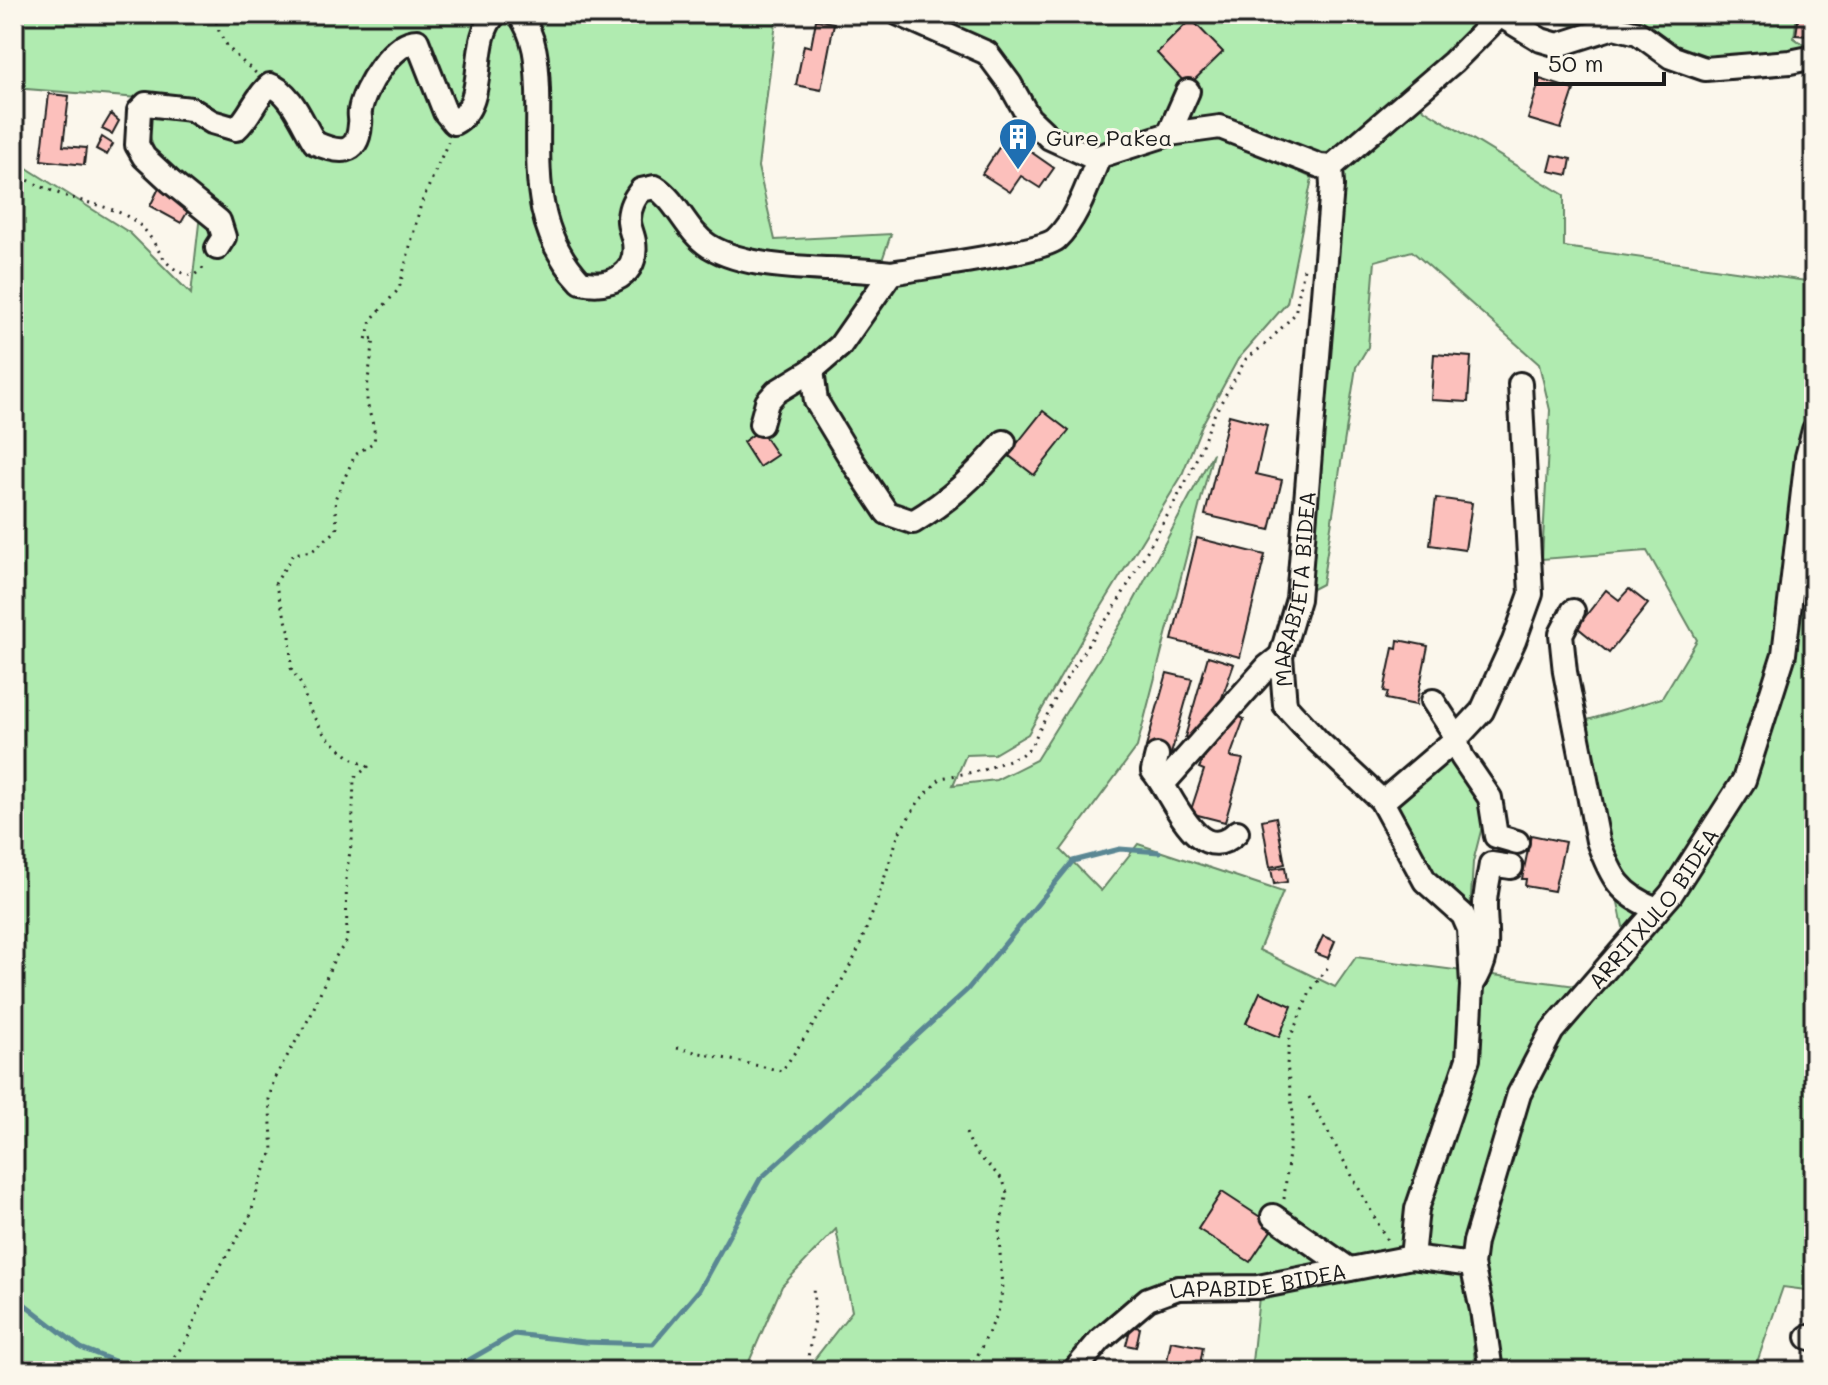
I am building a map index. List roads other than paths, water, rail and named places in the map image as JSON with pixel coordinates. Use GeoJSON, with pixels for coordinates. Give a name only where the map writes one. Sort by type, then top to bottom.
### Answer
{"type":"FeatureCollection","features":[{"type":"Feature","properties":{"kind":"street"},"geometry":{"type":"LineString","coordinates":[[217,248],[224,237],[219,221],[144,157],[137,145],[139,111],[146,104],[191,109],[212,122],[236,129],[270,85],[278,88],[290,101],[315,143],[341,152],[350,149],[357,137],[360,111],[377,74],[395,50],[408,41],[417,41],[445,112],[454,123],[463,118],[468,108],[477,82],[484,27],[495,14]]}},
{"type":"Feature","properties":{"kind":"street"},"geometry":{"type":"LineString","coordinates":[[519,14],[529,31],[538,60],[540,122],[537,168],[548,228],[557,252],[581,282],[598,286],[620,278],[632,264],[635,244],[628,220],[632,200],[641,190],[655,187],[667,195],[693,232],[706,244],[726,255],[778,264],[891,273],[1025,250],[1053,242],[1065,229],[1077,207],[1099,157]]}},
{"type":"Feature","properties":{"kind":"street"},"geometry":{"type":"LineString","coordinates":[[899,14],[987,53],[1010,84],[1029,118],[1050,138],[1094,158],[1169,134],[1220,127],[1320,166],[1331,167],[1453,62],[1500,14],[1541,40],[1558,45],[1614,27],[1638,33],[1671,57],[1705,69],[1814,57]]}},
{"type":"Feature","properties":{"kind":"street"},"geometry":{"type":"LineString","coordinates":[[1169,134],[1188,91]]}},
{"type":"Feature","properties":{"kind":"street","name":"MARABIETA BIDEA"},"geometry":{"type":"LineString","coordinates":[[1331,167],[1332,186],[1298,599],[1281,656],[1285,705],[1381,800],[1425,881],[1463,915],[1469,929],[1472,986],[1468,1059],[1417,1209],[1405,1258]]}},
{"type":"Feature","properties":{"kind":"street"},"geometry":{"type":"LineString","coordinates":[[761,424],[767,402],[776,392],[812,370],[840,346],[891,273]]}},
{"type":"Feature","properties":{"kind":"street"},"geometry":{"type":"LineString","coordinates":[[812,370],[816,401],[887,513],[913,522],[974,477],[1004,442]]}},
{"type":"Feature","properties":{"kind":"street"},"geometry":{"type":"LineString","coordinates":[[1381,800],[1456,739],[1482,711],[1514,641],[1531,594],[1520,384]]}},
{"type":"Feature","properties":{"kind":"street","name":"ARRITXULO BIDEA"},"geometry":{"type":"LineString","coordinates":[[1491,1371],[1472,1265],[1475,1242],[1519,1094],[1552,1031],[1671,894],[1744,780],[1784,654],[1807,457],[1814,430]]}},
{"type":"Feature","properties":{"kind":"street"},"geometry":{"type":"LineString","coordinates":[[1573,611],[1561,634],[1565,672],[1598,841],[1607,867],[1621,888],[1635,900],[1657,909]]}},
{"type":"Feature","properties":{"kind":"street"},"geometry":{"type":"LineString","coordinates":[[1164,783],[1267,667],[1281,656]]}},
{"type":"Feature","properties":{"kind":"street"},"geometry":{"type":"LineString","coordinates":[[1433,701],[1452,730],[1462,757],[1490,798],[1496,836],[1517,842]]}},
{"type":"Feature","properties":{"kind":"street"},"geometry":{"type":"LineString","coordinates":[[1157,755],[1153,771],[1164,783],[1169,798],[1199,836],[1209,844],[1221,844],[1237,832]]}},
{"type":"Feature","properties":{"kind":"street"},"geometry":{"type":"LineString","coordinates":[[1472,986],[1486,957],[1488,934],[1484,907],[1491,864],[1511,867]]}},
{"type":"Feature","properties":{"kind":"street"},"geometry":{"type":"LineString","coordinates":[[1277,1219],[1349,1269]]}},
{"type":"Feature","properties":{"kind":"street","name":"LAPABIDE BIDEA"},"geometry":{"type":"LineString","coordinates":[[1074,1371],[1100,1340],[1148,1299],[1178,1288],[1258,1287],[1405,1258],[1472,1265]]}},
{"type":"Feature","properties":{"kind":"waterway"},"geometry":{"type":"LineString","coordinates":[[450,1371],[514,1334],[584,1342],[653,1344],[699,1290],[760,1179],[967,990],[1073,861],[1120,849],[1159,852]]}},
{"type":"Feature","properties":{"kind":"waterway"},"geometry":{"type":"LineString","coordinates":[[14,1296],[81,1348],[140,1371]]}},
{"type":"Feature","properties":{"kind":"place","name":"Gure Pakea"},"geometry":{"type":"Point","coordinates":[1018,171]}}]}
